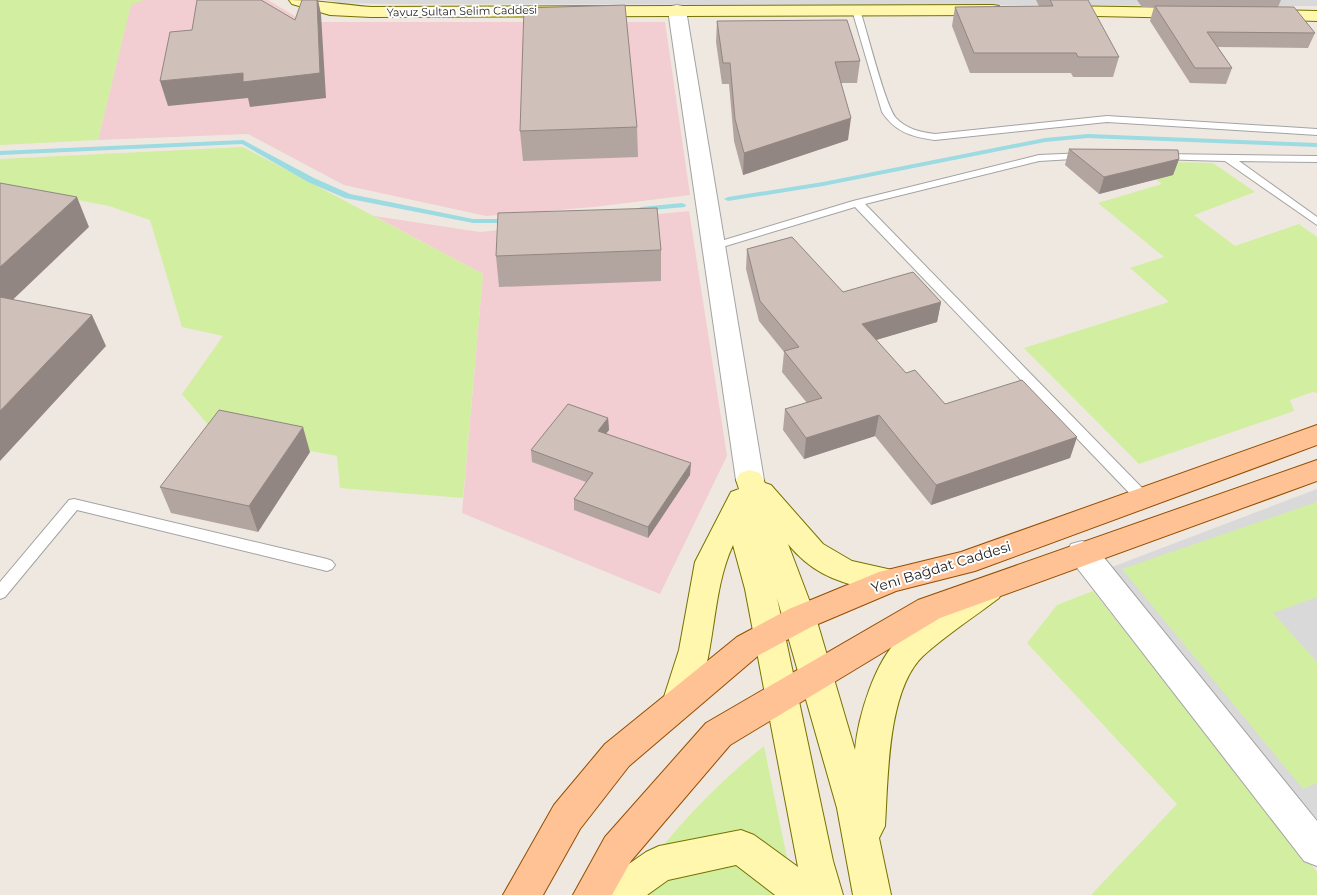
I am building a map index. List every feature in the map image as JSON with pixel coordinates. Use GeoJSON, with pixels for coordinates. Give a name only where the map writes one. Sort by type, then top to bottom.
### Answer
{"type":"FeatureCollection","features":[{"type":"Feature","properties":{"kind":"main road","name":"Yavuz Sultan Selim Caddesi"},"geometry":{"type":"LineString","coordinates":[[298,0],[330,10],[363,12],[608,5],[677,10],[856,10],[954,5],[1005,10]]}},
{"type":"Feature","properties":{"kind":"main road"},"geometry":{"type":"LineString","coordinates":[[1035,11],[1208,14]]}},
{"type":"Feature","properties":{"kind":"main road"},"geometry":{"type":"LineString","coordinates":[[1245,14],[1317,16]]}},
{"type":"Feature","properties":{"kind":"main road","name":"Yeni Bağdat Caddesi"},"geometry":{"type":"LineString","coordinates":[[522,895],[567,817],[616,754],[748,646],[800,618],[890,580],[964,563],[1317,435]]}},
{"type":"Feature","properties":{"kind":"main road"},"geometry":{"type":"LineString","coordinates":[[592,895],[618,849],[718,734],[929,609],[1082,552],[1317,470]]}},
{"type":"Feature","properties":{"kind":"main road"},"geometry":{"type":"LineString","coordinates":[[744,493],[812,552],[845,572],[890,580]]}},
{"type":"Feature","properties":{"kind":"main road"},"geometry":{"type":"LineString","coordinates":[[744,493],[800,618],[856,808],[872,895]]}},
{"type":"Feature","properties":{"kind":"main road"},"geometry":{"type":"LineString","coordinates":[[744,493],[782,696],[815,861],[824,895]]}},
{"type":"Feature","properties":{"kind":"main road"},"geometry":{"type":"LineString","coordinates":[[680,700],[695,650],[710,562],[744,493]]}},
{"type":"Feature","properties":{"kind":"main road"},"geometry":{"type":"LineString","coordinates":[[865,858],[874,729],[893,673],[910,648],[996,584]]}},
{"type":"Feature","properties":{"kind":"main road"},"geometry":{"type":"LineString","coordinates":[[616,895],[659,864],[741,847],[790,882],[798,895]]}},
{"type":"Feature","properties":{"kind":"street"},"geometry":{"type":"LineString","coordinates":[[677,10],[715,246],[744,493]]}},
{"type":"Feature","properties":{"kind":"street"},"geometry":{"type":"LineString","coordinates":[[1082,552],[1311,831]]}},
{"type":"Feature","properties":{"kind":"lane"},"geometry":{"type":"LineString","coordinates":[[856,10],[887,112],[897,124],[918,135],[935,137],[1107,119],[1317,132]]}},
{"type":"Feature","properties":{"kind":"lane"},"geometry":{"type":"LineString","coordinates":[[715,246],[857,203],[1039,158],[1102,156]]}},
{"type":"Feature","properties":{"kind":"lane"},"geometry":{"type":"LineString","coordinates":[[1150,157],[1317,160]]}},
{"type":"Feature","properties":{"kind":"lane"},"geometry":{"type":"LineString","coordinates":[[1228,158],[1317,222]]}},
{"type":"Feature","properties":{"kind":"lane"},"geometry":{"type":"LineString","coordinates":[[857,203],[1143,498]]}},
{"type":"Feature","properties":{"kind":"lane"},"geometry":{"type":"LineString","coordinates":[[0,593],[74,504],[327,565]]}},
{"type":"Feature","properties":{"kind":"shaded area"},"geometry":{"type":"Polygon","coordinates":[[[132,0],[268,0],[305,22],[665,22],[690,195],[594,207],[486,216],[344,185],[248,134],[98,140],[132,0]]]}},
{"type":"Feature","properties":{"kind":"shaded area"},"geometry":{"type":"Polygon","coordinates":[[[326,0],[1317,0],[1317,6],[382,4],[344,3],[326,0]]]}},
{"type":"Feature","properties":{"kind":"shaded area"},"geometry":{"type":"Polygon","coordinates":[[[689,211],[727,456],[660,594],[462,513],[483,274],[374,216],[480,232],[689,211]]]}},
{"type":"Feature","properties":{"kind":"shaded area"},"geometry":{"type":"Polygon","coordinates":[[[1317,489],[1317,820],[1104,570],[1317,489]]]}},
{"type":"Feature","properties":{"kind":"green space"},"geometry":{"type":"Polygon","coordinates":[[[0,0],[144,0],[131,5],[98,140],[0,145],[0,0]]]}},
{"type":"Feature","properties":{"kind":"green space"},"geometry":{"type":"Polygon","coordinates":[[[243,147],[483,274],[463,498],[340,488],[337,456],[214,432],[182,394],[223,336],[182,327],[150,220],[109,206],[0,185],[0,159],[243,147]]]}},
{"type":"Feature","properties":{"kind":"green space"},"geometry":{"type":"Polygon","coordinates":[[[1132,161],[1213,163],[1255,192],[1194,215],[1235,246],[1299,224],[1317,237],[1317,393],[1313,392],[1290,400],[1294,411],[1139,464],[1024,348],[1169,302],[1130,268],[1164,257],[1098,203],[1162,184],[1132,161]]]}},
{"type":"Feature","properties":{"kind":"green space"},"geometry":{"type":"Polygon","coordinates":[[[1317,502],[1317,597],[1273,613],[1317,662],[1317,783],[1303,789],[1122,569],[1317,502]]]}},
{"type":"Feature","properties":{"kind":"green space"},"geometry":{"type":"Polygon","coordinates":[[[1093,591],[1317,872],[1317,895],[1091,895],[1177,804],[1027,643],[1057,605],[1093,591]]]}},
{"type":"Feature","properties":{"kind":"green space"},"geometry":{"type":"Polygon","coordinates":[[[764,746],[786,853],[798,895],[628,895],[656,855],[690,815],[727,778],[764,746]]]}},
{"type":"Feature","properties":{"kind":"building"},"geometry":{"type":"Polygon","coordinates":[[[197,0],[261,0],[295,20],[302,0],[317,0],[320,73],[243,82],[243,73],[160,81],[170,32],[192,30],[197,0]]]}},
{"type":"Feature","properties":{"kind":"building"},"geometry":{"type":"Polygon","coordinates":[[[1050,0],[1088,0],[1119,57],[1078,57],[1076,53],[974,53],[955,7],[1053,6],[1050,0]]]}},
{"type":"Feature","properties":{"kind":"building"},"geometry":{"type":"Polygon","coordinates":[[[625,5],[637,127],[520,131],[524,8],[625,5]]]}},
{"type":"Feature","properties":{"kind":"building"},"geometry":{"type":"Polygon","coordinates":[[[1155,6],[1294,7],[1315,33],[1207,32],[1232,68],[1195,68],[1155,6]]]}},
{"type":"Feature","properties":{"kind":"building"},"geometry":{"type":"Polygon","coordinates":[[[847,20],[860,61],[835,62],[851,118],[744,153],[735,119],[730,63],[723,63],[717,21],[847,20]]]}},
{"type":"Feature","properties":{"kind":"building"},"geometry":{"type":"Polygon","coordinates":[[[1069,149],[1178,150],[1179,159],[1104,177],[1069,149]]]}},
{"type":"Feature","properties":{"kind":"building"},"geometry":{"type":"Polygon","coordinates":[[[0,183],[77,197],[0,267],[0,183]]]}},
{"type":"Feature","properties":{"kind":"building"},"geometry":{"type":"Polygon","coordinates":[[[657,208],[661,250],[496,256],[498,213],[657,208]]]}},
{"type":"Feature","properties":{"kind":"building"},"geometry":{"type":"Polygon","coordinates":[[[792,237],[843,292],[913,272],[941,302],[862,324],[906,373],[915,370],[945,404],[1022,380],[1077,437],[936,485],[879,415],[806,438],[785,409],[822,398],[784,351],[799,347],[760,301],[747,249],[792,237]]]}},
{"type":"Feature","properties":{"kind":"building"},"geometry":{"type":"Polygon","coordinates":[[[0,297],[92,315],[0,411],[0,297]]]}},
{"type":"Feature","properties":{"kind":"building"},"geometry":{"type":"Polygon","coordinates":[[[568,404],[608,418],[598,431],[691,463],[648,527],[574,499],[593,473],[531,450],[568,404]]]}},
{"type":"Feature","properties":{"kind":"building"},"geometry":{"type":"Polygon","coordinates":[[[219,410],[303,427],[249,506],[160,487],[219,410]]]}},
{"type":"Feature","properties":{"kind":"waterway"},"geometry":{"type":"LineString","coordinates":[[728,199],[823,184],[1045,140],[1088,136],[1317,145]]}},
{"type":"Feature","properties":{"kind":"waterway"},"geometry":{"type":"LineString","coordinates":[[0,153],[243,142],[311,180],[348,196],[473,221],[509,221]]}},
{"type":"Feature","properties":{"kind":"waterway"},"geometry":{"type":"LineString","coordinates":[[641,209],[682,205]]}}]}
